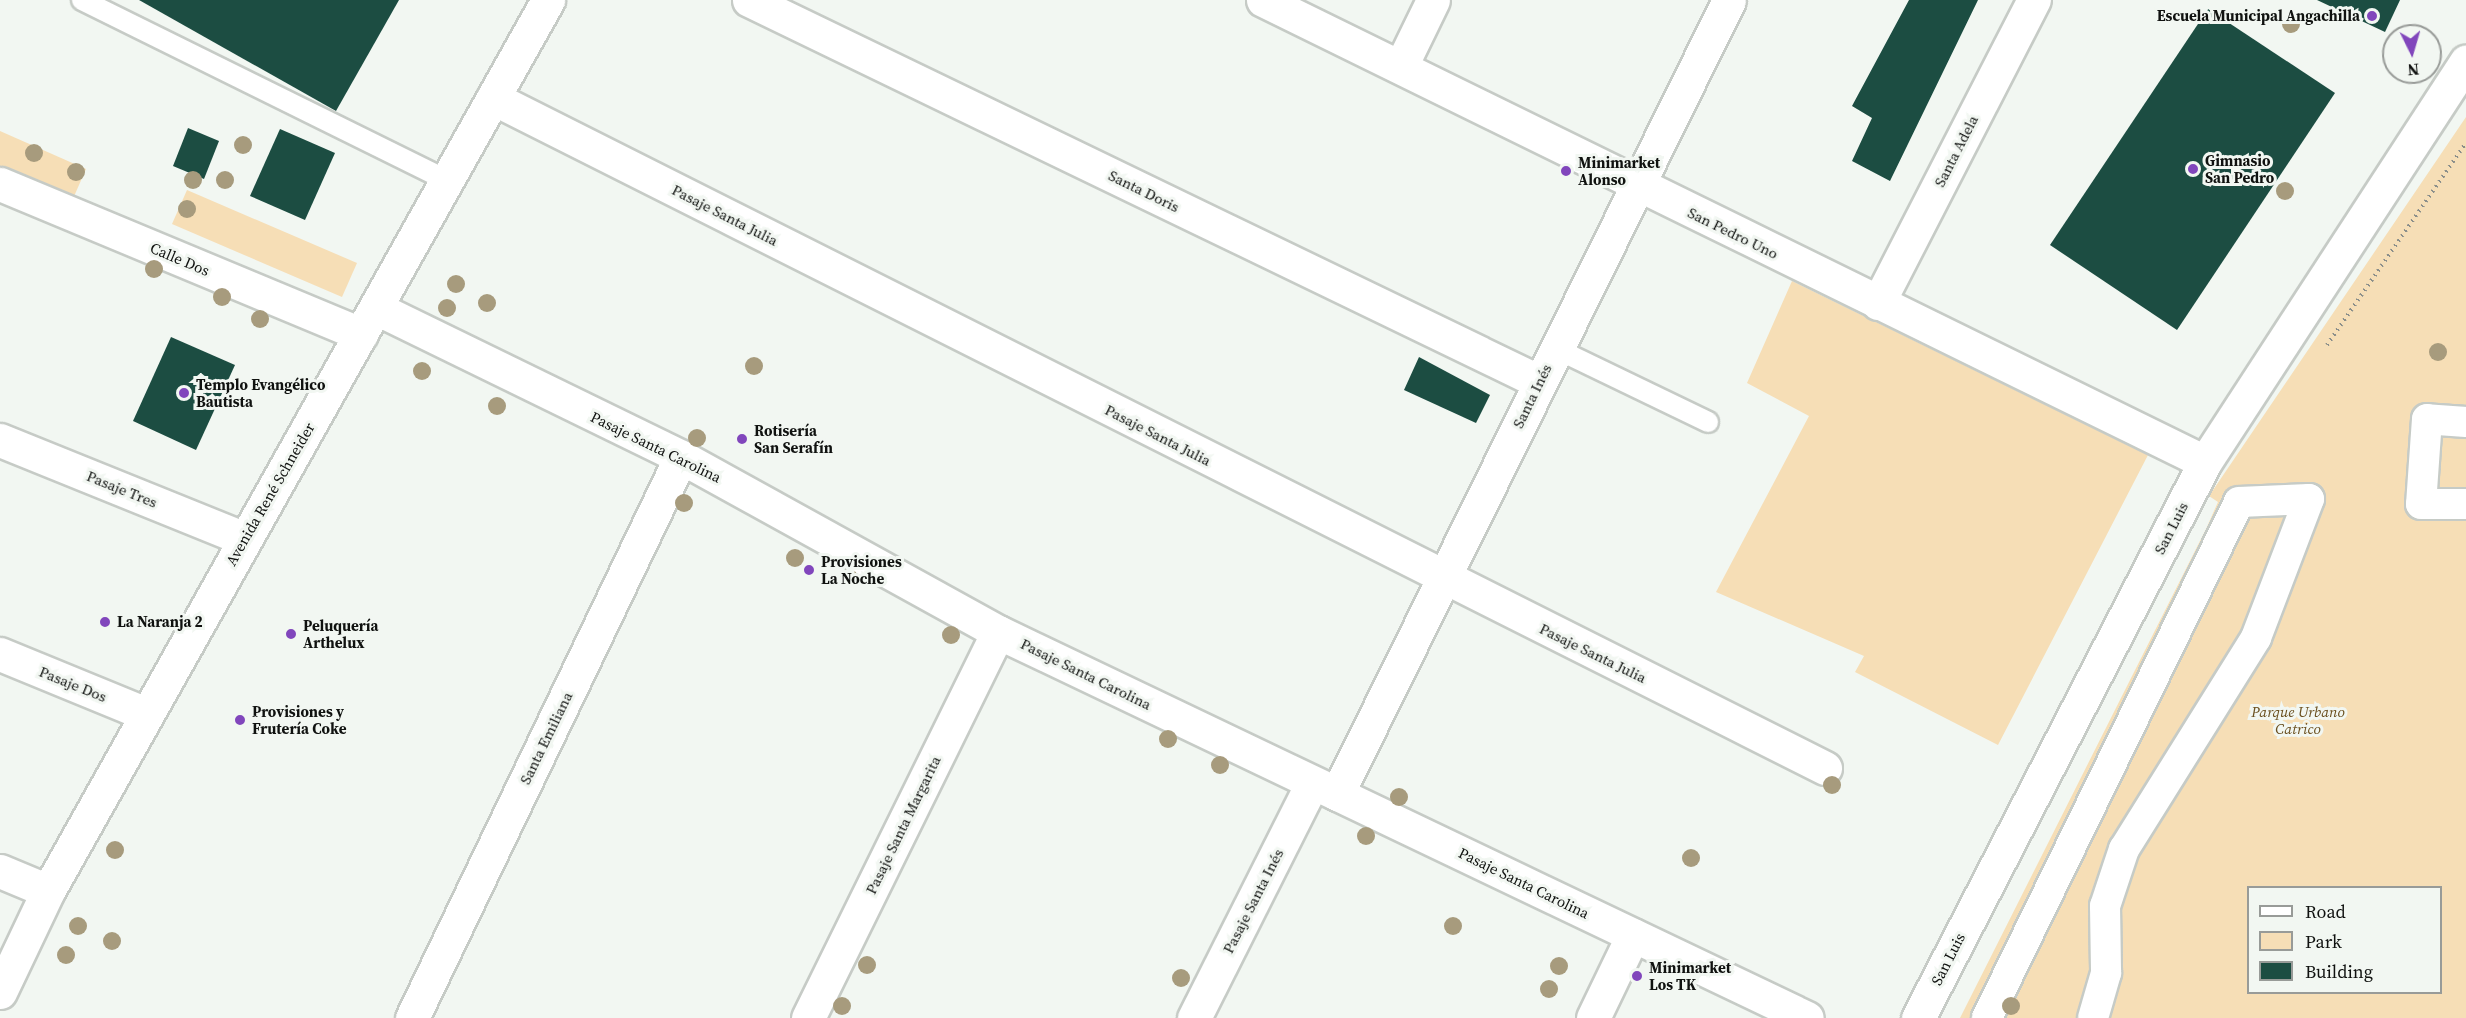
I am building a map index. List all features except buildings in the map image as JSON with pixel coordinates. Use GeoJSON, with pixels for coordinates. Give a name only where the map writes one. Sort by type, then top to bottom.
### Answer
{"type":"FeatureCollection","features":[{"type":"Feature","properties":{"kind":"street","name":"Avenida René Schneider"},"geometry":{"type":"LineString","coordinates":[[0,992],[48,891],[548,0]]}},
{"type":"Feature","properties":{"kind":"street","name":"Santa Doris"},"geometry":{"type":"LineString","coordinates":[[749,0],[1540,382]]}},
{"type":"Feature","properties":{"kind":"street","name":"San Pedro Uno"},"geometry":{"type":"LineString","coordinates":[[1263,0],[1401,66],[1636,187],[2205,462]]}},
{"type":"Feature","properties":{"kind":"street"},"geometry":{"type":"LineString","coordinates":[[1401,66],[1433,0]]}},
{"type":"Feature","properties":{"kind":"street","name":"Santa Inés"},"geometry":{"type":"LineString","coordinates":[[1325,788],[1442,578],[1729,0]]}},
{"type":"Feature","properties":{"kind":"street","name":"Santa Adela"},"geometry":{"type":"LineString","coordinates":[[1878,303],[2034,0]]}},
{"type":"Feature","properties":{"kind":"street","name":"San Luis"},"geometry":{"type":"LineString","coordinates":[[1918,1018],[2205,462],[2466,61]]}},
{"type":"Feature","properties":{"kind":"street","name":"Pasaje Santa Julia"},"geometry":{"type":"LineString","coordinates":[[493,98],[1442,578],[1825,768]]}},
{"type":"Feature","properties":{"kind":"street","name":"Calle Dos"},"geometry":{"type":"LineString","coordinates":[[0,184],[368,321]]}},
{"type":"Feature","properties":{"kind":"street","name":"Pasaje Santa Carolina"},"geometry":{"type":"LineString","coordinates":[[368,321],[681,457],[998,632],[1807,1018]]}},
{"type":"Feature","properties":{"kind":"street"},"geometry":{"type":"LineString","coordinates":[[2466,422],[2427,419],[2421,504],[2466,504]]}},
{"type":"Feature","properties":{"kind":"street","name":"Pasaje Tres"},"geometry":{"type":"LineString","coordinates":[[0,440],[245,539]]}},
{"type":"Feature","properties":{"kind":"street","name":"Santa Emiliana"},"geometry":{"type":"LineString","coordinates":[[412,1018],[681,457]]}},
{"type":"Feature","properties":{"kind":"street"},"geometry":{"type":"LineString","coordinates":[[1986,1018],[2239,502],[2309,500],[2256,638],[2124,849],[2105,906],[2106,973],[2092,1018]]}},
{"type":"Feature","properties":{"kind":"street","name":"Pasaje Santa Margarita"},"geometry":{"type":"LineString","coordinates":[[808,1018],[998,632]]}},
{"type":"Feature","properties":{"kind":"street","name":"Pasaje Dos"},"geometry":{"type":"LineString","coordinates":[[0,654],[146,714]]}},
{"type":"Feature","properties":{"kind":"street","name":"Pasaje Santa Inés"},"geometry":{"type":"LineString","coordinates":[[1194,1018],[1325,788]]}},
{"type":"Feature","properties":{"kind":"street"},"geometry":{"type":"LineString","coordinates":[[0,871],[48,891]]}},
{"type":"Feature","properties":{"kind":"street"},"geometry":{"type":"LineString","coordinates":[[1593,1018],[1633,935]]}},
{"type":"Feature","properties":{"kind":"lane"},"geometry":{"type":"LineString","coordinates":[[82,0],[447,180]]}},
{"type":"Feature","properties":{"kind":"lane"},"geometry":{"type":"LineString","coordinates":[[1555,348],[1708,422]]}},
{"type":"Feature","properties":{"kind":"green space","name":"Parque Urbano Catrico"},"geometry":{"type":"Polygon","coordinates":[[[2466,117],[2466,1018],[1960,1018],[2206,529],[2218,502],[2209,496],[2466,117]]]}},
{"type":"Feature","properties":{"kind":"green space"},"geometry":{"type":"Polygon","coordinates":[[[0,131],[86,169],[72,201],[0,170],[0,131]]]}},
{"type":"Feature","properties":{"kind":"green space"},"geometry":{"type":"Polygon","coordinates":[[[187,190],[357,263],[342,297],[172,224],[187,190]]]}},
{"type":"Feature","properties":{"kind":"green space"},"geometry":{"type":"Polygon","coordinates":[[[1792,281],[2148,455],[1998,745],[1855,672],[1864,656],[1716,592],[1809,416],[1747,383],[1792,281]]]}},
{"type":"Feature","properties":{"kind":"place","name":"Escuela Municipal Angachilla"},"geometry":{"type":"Point","coordinates":[2372,16]}},
{"type":"Feature","properties":{"kind":"place","name":"Gimnasio San Pedro"},"geometry":{"type":"Point","coordinates":[2193,169]}},
{"type":"Feature","properties":{"kind":"place","name":"Minimarket Alonso"},"geometry":{"type":"Point","coordinates":[1566,171]}},
{"type":"Feature","properties":{"kind":"place","name":"Templo Evangélico Bautista"},"geometry":{"type":"Point","coordinates":[184,393]}},
{"type":"Feature","properties":{"kind":"place","name":"Rotisería San Serafín"},"geometry":{"type":"Point","coordinates":[742,439]}},
{"type":"Feature","properties":{"kind":"place","name":"Provisiones La Noche"},"geometry":{"type":"Point","coordinates":[809,570]}},
{"type":"Feature","properties":{"kind":"place","name":"La Naranja 2"},"geometry":{"type":"Point","coordinates":[105,622]}},
{"type":"Feature","properties":{"kind":"place","name":"Peluquería Arthelux"},"geometry":{"type":"Point","coordinates":[291,634]}},
{"type":"Feature","properties":{"kind":"place","name":"Provisiones y Frutería Coke"},"geometry":{"type":"Point","coordinates":[240,720]}},
{"type":"Feature","properties":{"kind":"place","name":"Minimarket Los TK"},"geometry":{"type":"Point","coordinates":[1637,976]}}]}
